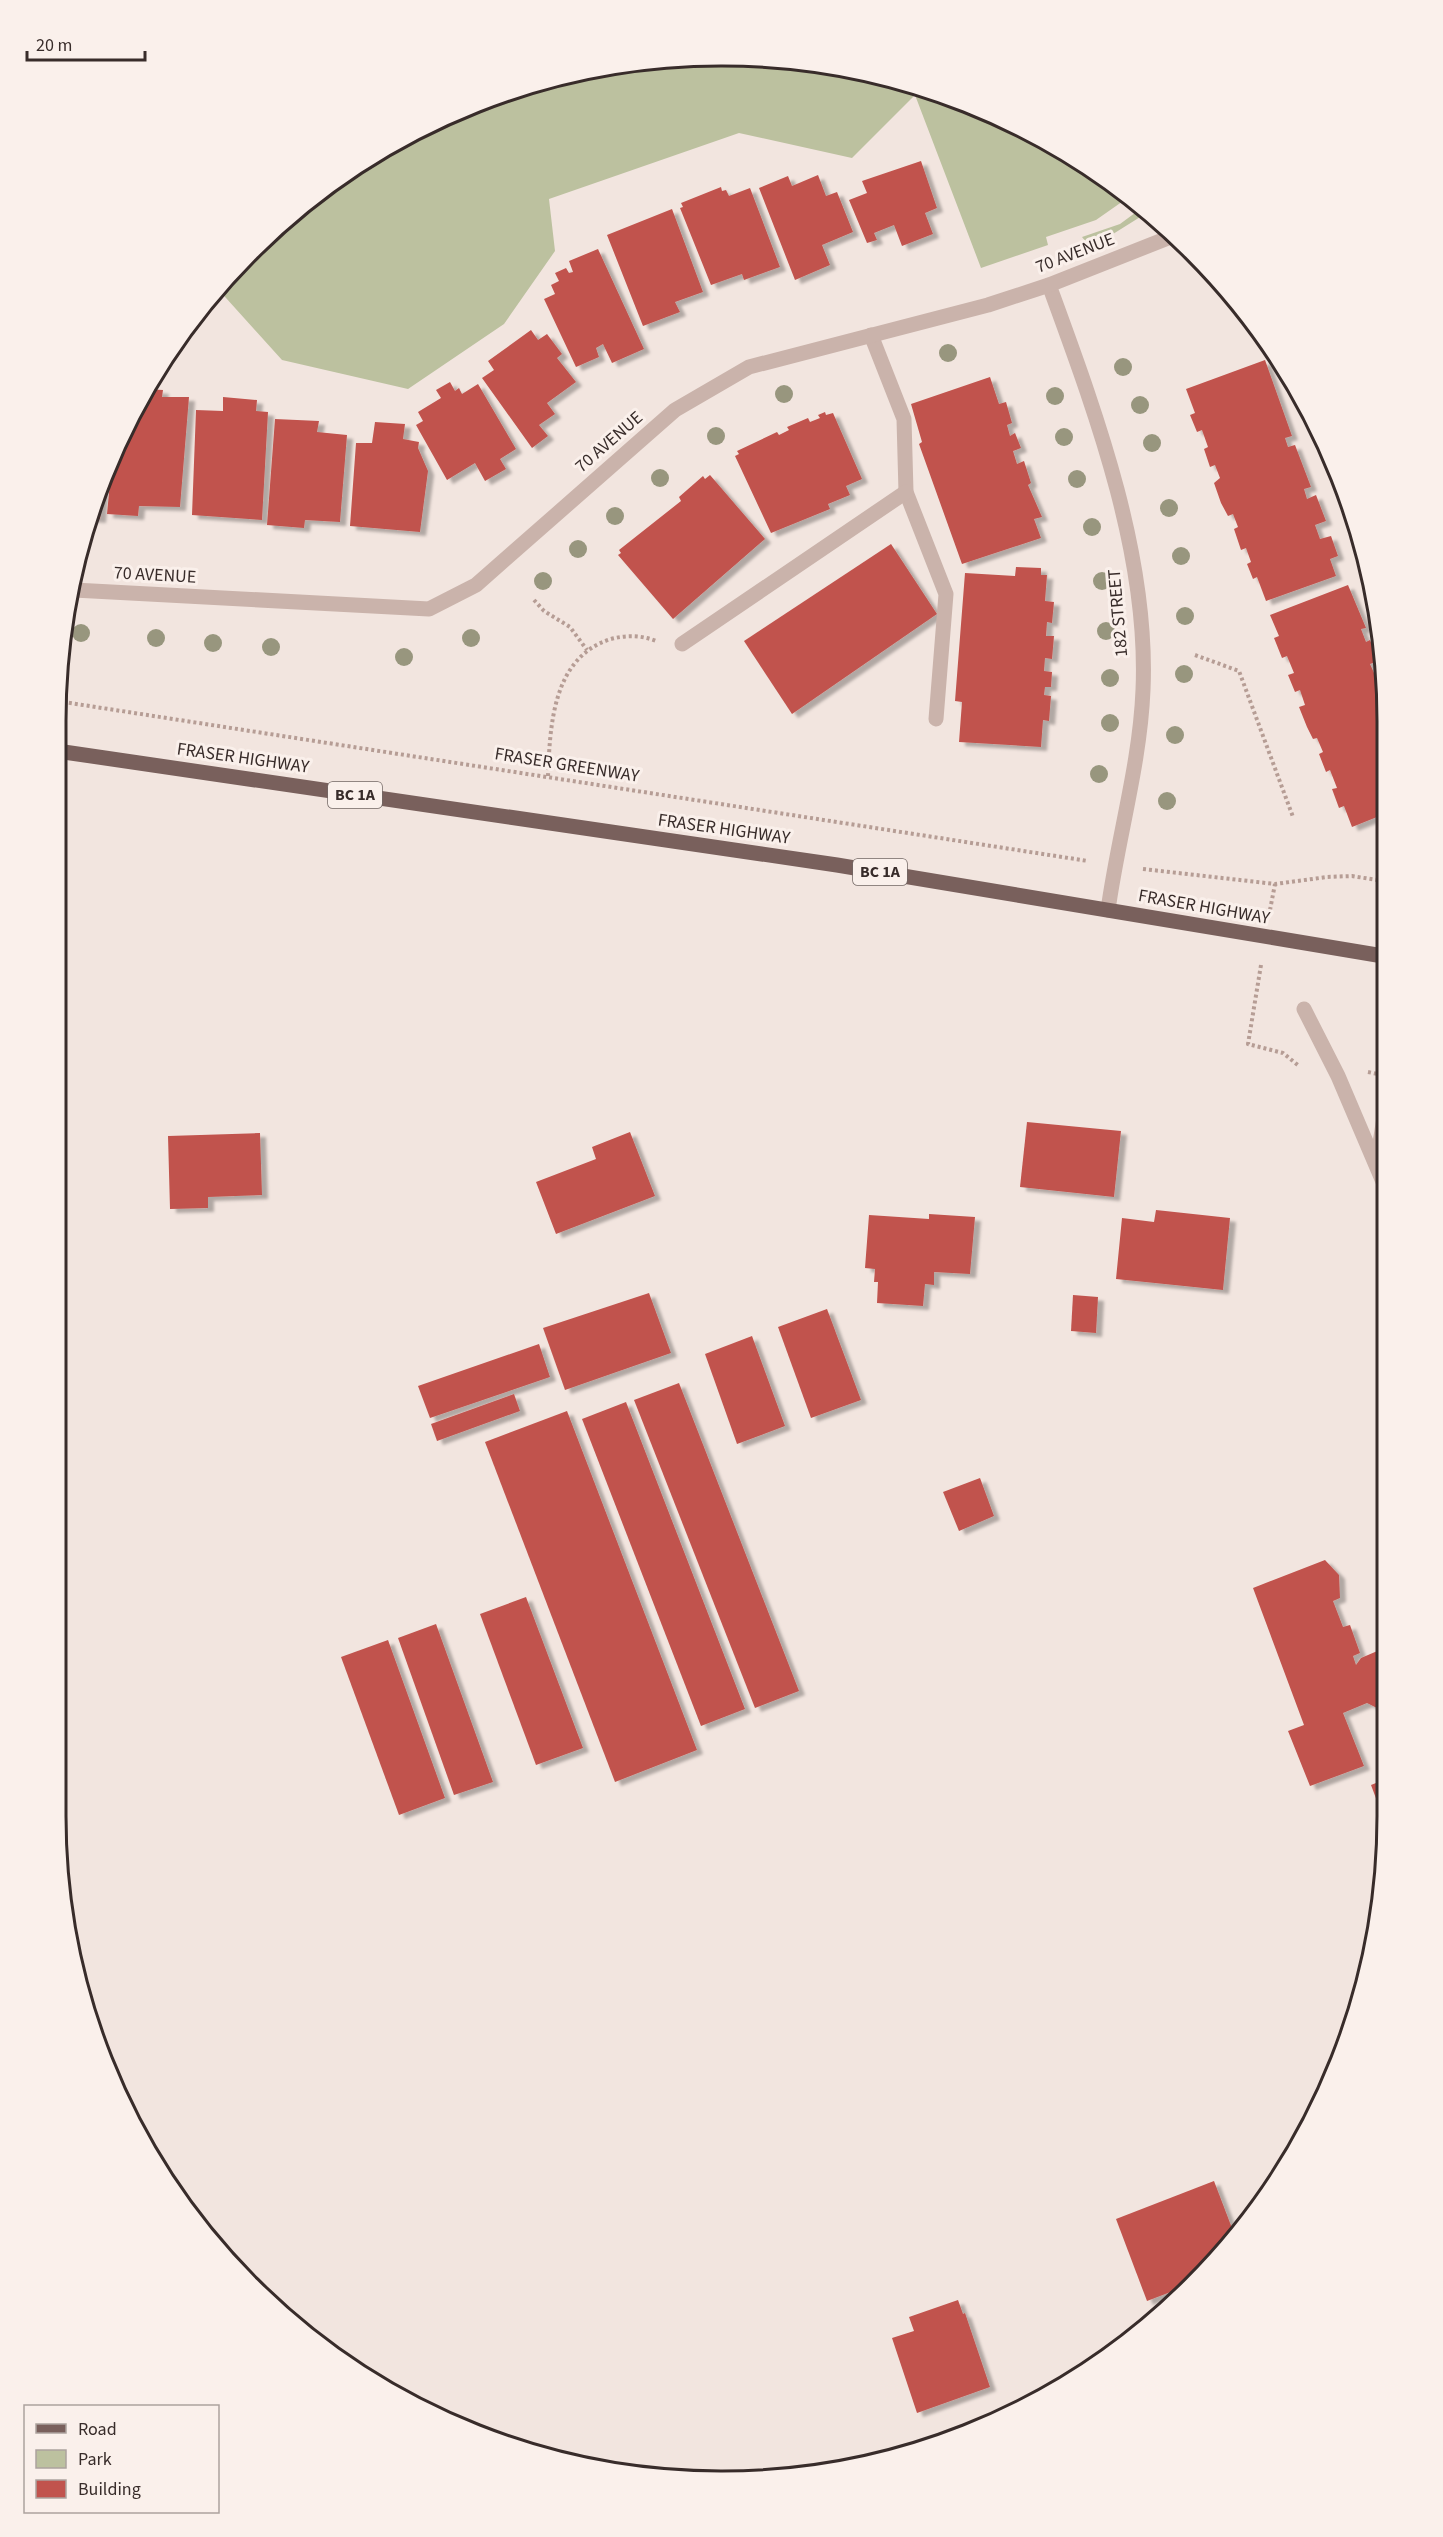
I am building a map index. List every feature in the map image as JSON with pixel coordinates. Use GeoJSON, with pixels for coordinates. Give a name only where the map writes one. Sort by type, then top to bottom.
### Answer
{"type":"FeatureCollection","features":[{"type":"Feature","properties":{"kind":"main road","name":"FRASER HIGHWAY"},"geometry":{"type":"LineString","coordinates":[[66,752],[837,865],[1377,955]]}},
{"type":"Feature","properties":{"kind":"street","name":"70 AVENUE"},"geometry":{"type":"LineString","coordinates":[[80,590],[429,609],[476,585],[675,410],[750,367],[988,305],[1049,285],[1165,239]]}},
{"type":"Feature","properties":{"kind":"street","name":"182 STREET"},"geometry":{"type":"LineString","coordinates":[[1049,285],[1076,356],[1119,498],[1138,586],[1143,690],[1130,785],[1108,910]]}},
{"type":"Feature","properties":{"kind":"street"},"geometry":{"type":"LineString","coordinates":[[871,335],[904,419],[906,492],[946,594],[936,719]]}},
{"type":"Feature","properties":{"kind":"street"},"geometry":{"type":"LineString","coordinates":[[682,644],[906,492]]}},
{"type":"Feature","properties":{"kind":"street"},"geometry":{"type":"LineString","coordinates":[[1304,1009],[1377,1165]]}},
{"type":"Feature","properties":{"kind":"path"},"geometry":{"type":"LineString","coordinates":[[534,600],[544,612],[570,627],[587,650]]}},
{"type":"Feature","properties":{"kind":"path"},"geometry":{"type":"LineString","coordinates":[[548,776],[550,737],[560,689],[569,669],[587,650],[617,637],[637,635],[656,641],[670,630],[682,644]]}},
{"type":"Feature","properties":{"kind":"path"},"geometry":{"type":"LineString","coordinates":[[1195,656],[1239,670],[1293,817]]}},
{"type":"Feature","properties":{"kind":"path","name":"FRASER GREENWAY"},"geometry":{"type":"LineString","coordinates":[[66,702],[1072,859]]}},
{"type":"Feature","properties":{"kind":"path"},"geometry":{"type":"LineString","coordinates":[[1163,872],[1275,885],[1327,877],[1352,876],[1377,880]]}},
{"type":"Feature","properties":{"kind":"path"},"geometry":{"type":"LineString","coordinates":[[1248,1044],[1283,1053],[1303,1070]]}},
{"type":"Feature","properties":{"kind":"green space"},"geometry":{"type":"Polygon","coordinates":[[[679,67],[764,67],[807,72],[891,88],[915,95],[852,158],[739,133],[549,199],[555,251],[504,324],[408,389],[282,360],[224,295],[258,258],[322,201],[357,176],[394,154],[471,116],[552,88],[636,72],[679,67]]]}},
{"type":"Feature","properties":{"kind":"green space"},"geometry":{"type":"Polygon","coordinates":[[[915,96],[972,116],[1011,134],[1086,176],[1122,202],[1096,220],[1046,237],[1048,245],[981,268],[915,96]]]}},
{"type":"Feature","properties":{"kind":"green space"},"geometry":{"type":"Polygon","coordinates":[[[1135,213],[1140,217],[1113,234],[1086,242],[1082,237],[1120,224],[1135,213]]]}},
{"type":"Feature","properties":{"kind":"building"},"geometry":{"type":"Polygon","coordinates":[[[921,161],[937,208],[925,213],[933,234],[902,246],[894,225],[874,233],[877,240],[867,243],[849,200],[867,193],[862,181],[921,161]]]}},
{"type":"Feature","properties":{"kind":"building"},"geometry":{"type":"Polygon","coordinates":[[[818,175],[826,196],[837,192],[853,232],[822,245],[830,265],[795,280],[759,188],[788,176],[792,186],[818,175]]]}},
{"type":"Feature","properties":{"kind":"building"},"geometry":{"type":"Polygon","coordinates":[[[721,187],[722,191],[726,190],[729,196],[750,188],[780,267],[744,280],[742,274],[711,285],[680,208],[683,207],[681,203],[721,187]]]}},
{"type":"Feature","properties":{"kind":"building"},"geometry":{"type":"Polygon","coordinates":[[[672,209],[703,292],[675,302],[680,312],[643,326],[607,235],[672,209]]]}},
{"type":"Feature","properties":{"kind":"building"},"geometry":{"type":"Polygon","coordinates":[[[598,249],[644,349],[612,363],[603,344],[596,348],[599,357],[576,367],[544,299],[555,294],[551,285],[559,281],[555,273],[566,268],[569,273],[573,272],[569,261],[598,249]]]}},
{"type":"Feature","properties":{"kind":"building"},"geometry":{"type":"Polygon","coordinates":[[[531,330],[538,340],[547,334],[562,354],[557,358],[576,382],[547,403],[555,414],[539,425],[548,436],[532,448],[482,378],[494,370],[488,361],[531,330]]]}},
{"type":"Feature","properties":{"kind":"building"},"geometry":{"type":"Polygon","coordinates":[[[1265,360],[1292,436],[1285,438],[1288,447],[1295,445],[1311,487],[1304,489],[1307,499],[1316,495],[1326,521],[1315,525],[1320,539],[1331,536],[1338,556],[1330,559],[1336,576],[1266,601],[1257,577],[1253,579],[1247,564],[1251,562],[1246,548],[1241,550],[1234,529],[1238,527],[1233,514],[1228,516],[1221,503],[1214,483],[1220,478],[1215,465],[1210,467],[1204,449],[1208,447],[1202,430],[1197,432],[1190,415],[1195,413],[1186,389],[1265,360]]]}},
{"type":"Feature","properties":{"kind":"building"},"geometry":{"type":"Polygon","coordinates":[[[990,377],[999,404],[1006,402],[1012,423],[1007,425],[1010,436],[1015,433],[1021,448],[1013,451],[1017,464],[1024,461],[1031,483],[1028,485],[1042,517],[1034,519],[1041,538],[962,564],[919,444],[922,442],[911,404],[990,377]]]}},
{"type":"Feature","properties":{"kind":"building"},"geometry":{"type":"Polygon","coordinates":[[[450,382],[455,391],[459,388],[462,394],[478,384],[516,449],[500,459],[506,469],[485,481],[475,463],[447,480],[416,425],[423,421],[418,412],[441,398],[436,390],[450,382]]]}},
{"type":"Feature","properties":{"kind":"building"},"geometry":{"type":"Polygon","coordinates":[[[157,390],[163,390],[162,397],[189,397],[180,507],[139,506],[138,516],[107,514],[109,489],[116,471],[157,390]]]}},
{"type":"Feature","properties":{"kind":"building"},"geometry":{"type":"Polygon","coordinates":[[[223,397],[257,400],[256,411],[268,412],[262,520],[192,515],[196,410],[223,411],[223,397]]]}},
{"type":"Feature","properties":{"kind":"building"},"geometry":{"type":"Polygon","coordinates":[[[825,412],[826,415],[833,413],[862,479],[846,486],[850,495],[828,504],[830,509],[771,533],[735,456],[739,454],[737,451],[777,432],[779,435],[789,430],[787,427],[808,418],[810,422],[820,418],[818,415],[825,412]]]}},
{"type":"Feature","properties":{"kind":"building"},"geometry":{"type":"Polygon","coordinates":[[[275,419],[319,421],[317,432],[347,435],[340,522],[305,520],[304,528],[267,525],[275,419]]]}},
{"type":"Feature","properties":{"kind":"building"},"geometry":{"type":"Polygon","coordinates":[[[375,422],[405,424],[403,439],[419,442],[418,448],[428,471],[420,532],[350,526],[356,443],[372,443],[375,422]]]}},
{"type":"Feature","properties":{"kind":"building"},"geometry":{"type":"Polygon","coordinates":[[[710,475],[765,539],[673,619],[618,555],[621,553],[619,550],[681,501],[679,497],[703,476],[705,479],[710,475]]]}},
{"type":"Feature","properties":{"kind":"building"},"geometry":{"type":"Polygon","coordinates":[[[891,544],[937,614],[792,714],[744,641],[891,544]]]}},
{"type":"Feature","properties":{"kind":"building"},"geometry":{"type":"Polygon","coordinates":[[[1016,567],[1041,568],[1041,575],[1047,575],[1045,601],[1054,602],[1052,623],[1047,622],[1046,636],[1054,636],[1052,659],[1045,658],[1044,671],[1052,672],[1051,687],[1045,687],[1044,695],[1051,696],[1049,721],[1043,720],[1041,747],[959,742],[962,702],[955,701],[965,573],[1015,576],[1016,567]]]}},
{"type":"Feature","properties":{"kind":"building"},"geometry":{"type":"Polygon","coordinates":[[[1348,585],[1366,628],[1361,629],[1366,642],[1370,640],[1372,646],[1374,662],[1370,664],[1376,679],[1377,817],[1352,827],[1344,806],[1339,808],[1332,789],[1337,788],[1330,770],[1326,772],[1319,754],[1323,752],[1317,738],[1313,739],[1299,707],[1305,705],[1300,690],[1295,692],[1288,675],[1294,673],[1287,656],[1282,658],[1274,638],[1279,636],[1270,615],[1348,585]]]}},
{"type":"Feature","properties":{"kind":"building"},"geometry":{"type":"Polygon","coordinates":[[[1027,1122],[1121,1131],[1114,1197],[1020,1187],[1027,1122]]]}},
{"type":"Feature","properties":{"kind":"building"},"geometry":{"type":"Polygon","coordinates":[[[630,1132],[655,1196],[556,1234],[536,1182],[596,1159],[592,1147],[630,1132]]]}},
{"type":"Feature","properties":{"kind":"building"},"geometry":{"type":"Polygon","coordinates":[[[260,1133],[262,1195],[208,1197],[208,1208],[170,1209],[168,1136],[260,1133]]]}},
{"type":"Feature","properties":{"kind":"building"},"geometry":{"type":"Polygon","coordinates":[[[1156,1210],[1230,1218],[1223,1290],[1116,1279],[1122,1218],[1154,1222],[1156,1210]]]}},
{"type":"Feature","properties":{"kind":"building"},"geometry":{"type":"Polygon","coordinates":[[[929,1214],[975,1217],[970,1274],[934,1272],[934,1285],[925,1284],[923,1306],[877,1303],[878,1282],[874,1282],[875,1269],[865,1268],[869,1215],[929,1219],[929,1214]]]}},
{"type":"Feature","properties":{"kind":"building"},"geometry":{"type":"Polygon","coordinates":[[[649,1293],[671,1353],[565,1390],[543,1328],[649,1293]]]}},
{"type":"Feature","properties":{"kind":"building"},"geometry":{"type":"Polygon","coordinates":[[[1073,1295],[1098,1297],[1096,1333],[1071,1331],[1073,1295]]]}},
{"type":"Feature","properties":{"kind":"building"},"geometry":{"type":"Polygon","coordinates":[[[827,1309],[861,1400],[811,1418],[778,1327],[827,1309]]]}},
{"type":"Feature","properties":{"kind":"building"},"geometry":{"type":"Polygon","coordinates":[[[752,1336],[785,1426],[737,1444],[705,1354],[752,1336]]]}},
{"type":"Feature","properties":{"kind":"building"},"geometry":{"type":"Polygon","coordinates":[[[539,1344],[550,1377],[430,1418],[418,1386],[539,1344]]]}},
{"type":"Feature","properties":{"kind":"building"},"geometry":{"type":"Polygon","coordinates":[[[679,1383],[799,1691],[755,1708],[634,1400],[679,1383]]]}},
{"type":"Feature","properties":{"kind":"building"},"geometry":{"type":"Polygon","coordinates":[[[514,1394],[520,1411],[437,1441],[431,1424],[514,1394]]]}},
{"type":"Feature","properties":{"kind":"building"},"geometry":{"type":"Polygon","coordinates":[[[626,1402],[745,1709],[701,1726],[582,1419],[626,1402]]]}},
{"type":"Feature","properties":{"kind":"building"},"geometry":{"type":"Polygon","coordinates":[[[567,1411],[697,1750],[615,1782],[485,1442],[567,1411]]]}},
{"type":"Feature","properties":{"kind":"building"},"geometry":{"type":"Polygon","coordinates":[[[980,1478],[994,1516],[959,1531],[943,1492],[980,1478]]]}},
{"type":"Feature","properties":{"kind":"building"},"geometry":{"type":"Polygon","coordinates":[[[1325,1560],[1339,1575],[1340,1598],[1333,1601],[1343,1627],[1350,1625],[1360,1653],[1353,1656],[1356,1665],[1361,1658],[1377,1651],[1377,1708],[1367,1703],[1343,1713],[1364,1766],[1310,1786],[1288,1731],[1304,1725],[1253,1588],[1325,1560]]]}},
{"type":"Feature","properties":{"kind":"building"},"geometry":{"type":"Polygon","coordinates":[[[526,1597],[583,1748],[536,1765],[480,1614],[526,1597]]]}},
{"type":"Feature","properties":{"kind":"building"},"geometry":{"type":"Polygon","coordinates":[[[436,1624],[493,1782],[454,1795],[398,1638],[436,1624]]]}},
{"type":"Feature","properties":{"kind":"building"},"geometry":{"type":"Polygon","coordinates":[[[388,1640],[445,1798],[399,1815],[341,1657],[388,1640]]]}},
{"type":"Feature","properties":{"kind":"building"},"geometry":{"type":"Polygon","coordinates":[[[1377,1783],[1377,1801],[1371,1785],[1377,1783]]]}},
{"type":"Feature","properties":{"kind":"building"},"geometry":{"type":"Polygon","coordinates":[[[1214,2181],[1232,2227],[1172,2292],[1147,2301],[1116,2219],[1214,2181]]]}},
{"type":"Feature","properties":{"kind":"building"},"geometry":{"type":"Polygon","coordinates":[[[958,2300],[963,2314],[965,2313],[990,2387],[917,2413],[892,2338],[914,2331],[909,2317],[958,2300]]]}}]}
